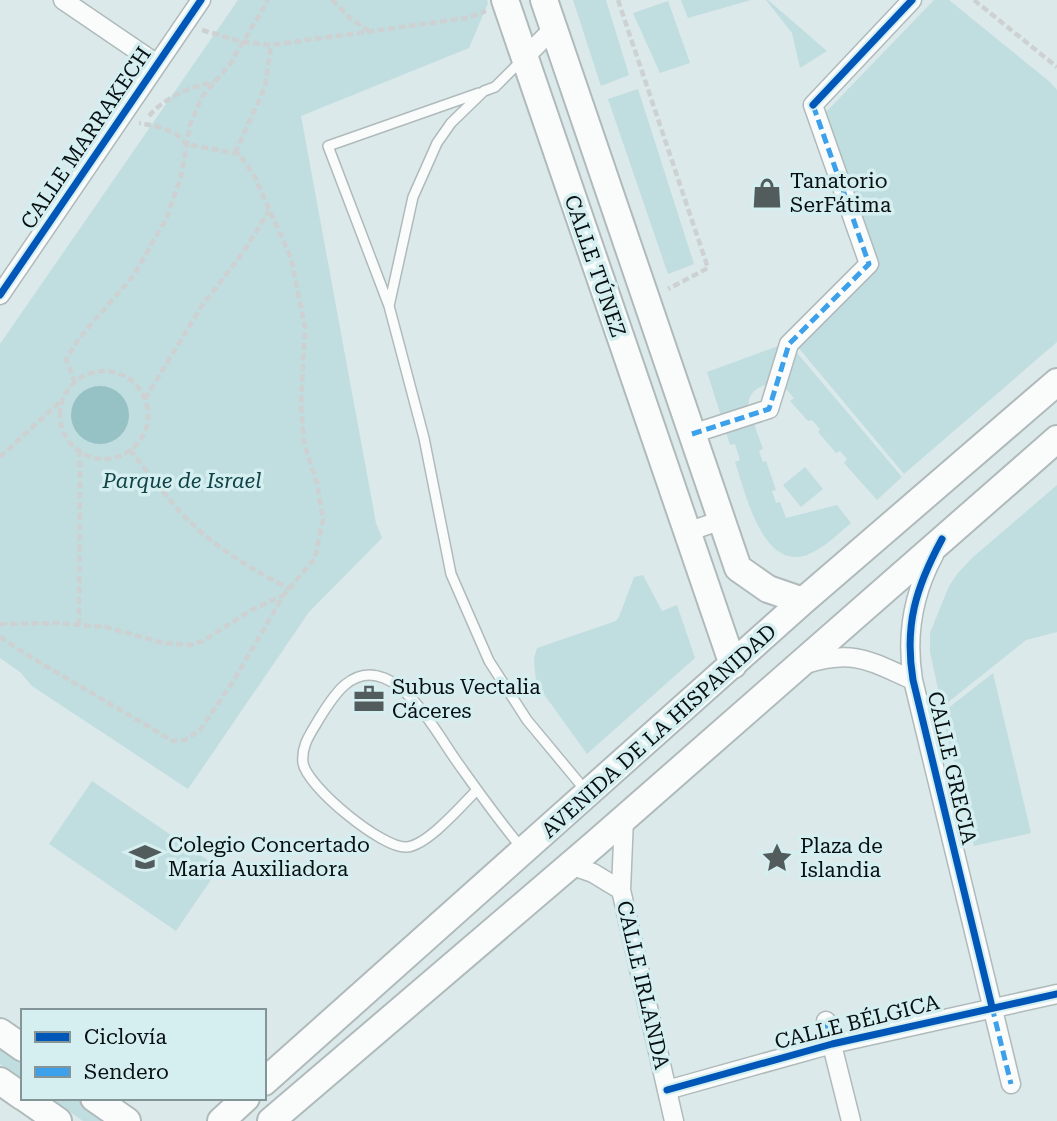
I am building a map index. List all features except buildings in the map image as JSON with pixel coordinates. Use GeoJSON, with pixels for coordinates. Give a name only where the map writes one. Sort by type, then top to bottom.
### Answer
{"type":"FeatureCollection","features":[{"type":"Feature","properties":{"kind":"main road","name":"CALLE TÚNEZ"},"geometry":{"type":"LineString","coordinates":[[544,0],[738,568],[768,589],[803,601]]}},
{"type":"Feature","properties":{"kind":"main road","name":"CALLE TÚNEZ"},"geometry":{"type":"LineString","coordinates":[[505,1],[733,665]]}},
{"type":"Feature","properties":{"kind":"main road","name":"AVENIDA DE LA HISPANIDAD"},"geometry":{"type":"LineString","coordinates":[[266,1080],[803,601],[1057,382]]}},
{"type":"Feature","properties":{"kind":"main road","name":"AVENIDA DE LA HISPANIDAD"},"geometry":{"type":"LineString","coordinates":[[271,1121],[570,865],[1057,439]]}},
{"type":"Feature","properties":{"kind":"main road"},"geometry":{"type":"LineString","coordinates":[[0,1032],[21,1047]]}},
{"type":"Feature","properties":{"kind":"main road"},"geometry":{"type":"LineString","coordinates":[[0,1081],[21,1096]]}},
{"type":"Feature","properties":{"kind":"main road"},"geometry":{"type":"LineString","coordinates":[[27,1100],[58,1121]]}},
{"type":"Feature","properties":{"kind":"main road"},"geometry":{"type":"LineString","coordinates":[[97,1100],[127,1121]]}},
{"type":"Feature","properties":{"kind":"main road"},"geometry":{"type":"LineString","coordinates":[[221,1121],[244,1100]]}},
{"type":"Feature","properties":{"kind":"street"},"geometry":{"type":"LineString","coordinates":[[63,0],[157,64]]}},
{"type":"Feature","properties":{"kind":"street","name":"CALLE MARRAKECH"},"geometry":{"type":"LineString","coordinates":[[0,295],[201,0]]}},
{"type":"Feature","properties":{"kind":"street"},"geometry":{"type":"LineString","coordinates":[[692,434],[769,409],[789,344],[869,264],[813,105],[912,0]]}},
{"type":"Feature","properties":{"kind":"street"},"geometry":{"type":"LineString","coordinates":[[525,57],[554,28]]}},
{"type":"Feature","properties":{"kind":"street"},"geometry":{"type":"LineString","coordinates":[[687,532],[722,520]]}},
{"type":"Feature","properties":{"kind":"street","name":"CALLE GRECIA"},"geometry":{"type":"LineString","coordinates":[[942,539],[923,574],[913,612],[908,653],[1011,1084]]}},
{"type":"Feature","properties":{"kind":"street","name":"CALLE GRECIA"},"geometry":{"type":"LineString","coordinates":[[793,668],[828,657],[858,657],[913,680]]}},
{"type":"Feature","properties":{"kind":"street","name":"CALLE IRLANDA"},"geometry":{"type":"LineString","coordinates":[[624,818],[621,890],[674,1121]]}},
{"type":"Feature","properties":{"kind":"street","name":"CALLE IRLANDA"},"geometry":{"type":"LineString","coordinates":[[570,865],[593,873],[621,890]]}},
{"type":"Feature","properties":{"kind":"street","name":"CALLE BÉLGICA"},"geometry":{"type":"LineString","coordinates":[[667,1090],[832,1044],[1057,994]]}},
{"type":"Feature","properties":{"kind":"street"},"geometry":{"type":"LineString","coordinates":[[826,1021],[851,1121]]}},
{"type":"Feature","properties":{"kind":"lane"},"geometry":{"type":"LineString","coordinates":[[525,57],[495,87],[328,146],[389,306],[424,438],[451,574],[489,662],[527,720],[589,794]]}},
{"type":"Feature","properties":{"kind":"lane"},"geometry":{"type":"LineString","coordinates":[[389,306],[413,197],[437,143],[451,123],[484,91]]}},
{"type":"Feature","properties":{"kind":"lane"},"geometry":{"type":"LineString","coordinates":[[477,790],[423,841],[408,847],[393,845],[335,806],[317,788],[303,765],[303,745],[338,690],[362,675],[383,677],[403,690],[420,709],[524,851]]}},
{"type":"Feature","properties":{"kind":"path"},"geometry":{"type":"LineString","coordinates":[[75,383],[66,359],[80,337],[134,275],[166,219],[181,177],[190,125],[202,97],[243,42],[268,0]]}},
{"type":"Feature","properties":{"kind":"path"},"geometry":{"type":"LineString","coordinates":[[332,0],[351,19],[371,31]]}},
{"type":"Feature","properties":{"kind":"path"},"geometry":{"type":"LineString","coordinates":[[618,0],[708,268],[645,300]]}},
{"type":"Feature","properties":{"kind":"path"},"geometry":{"type":"LineString","coordinates":[[974,0],[1057,67]]}},
{"type":"Feature","properties":{"kind":"path"},"geometry":{"type":"LineString","coordinates":[[186,22],[208,33],[243,42],[271,45],[467,18],[505,1]]}},
{"type":"Feature","properties":{"kind":"path"},"geometry":{"type":"LineString","coordinates":[[235,153],[265,87],[271,45]]}},
{"type":"Feature","properties":{"kind":"path"},"geometry":{"type":"LineString","coordinates":[[142,125],[159,104],[201,84],[215,82]]}},
{"type":"Feature","properties":{"kind":"path"},"geometry":{"type":"LineString","coordinates":[[0,637],[173,741],[185,740],[200,730],[234,680],[283,596],[315,558],[323,520],[317,483],[304,443],[301,405],[305,327],[291,258],[254,175],[239,154],[186,144],[176,134],[160,127],[142,125],[122,115]]}},
{"type":"Feature","properties":{"kind":"path"},"geometry":{"type":"LineString","coordinates":[[145,399],[201,307],[242,254],[269,210]]}},
{"type":"Feature","properties":{"kind":"path"},"geometry":{"type":"LineString","coordinates":[[0,457],[63,400],[75,383],[98,371],[119,374],[133,382],[145,399],[148,422],[142,437],[130,450],[107,459],[88,456],[70,443],[61,426],[63,400]]}},
{"type":"Feature","properties":{"kind":"path"},"geometry":{"type":"LineString","coordinates":[[130,450],[183,514],[228,554],[290,589]]}},
{"type":"Feature","properties":{"kind":"path"},"geometry":{"type":"LineString","coordinates":[[79,625],[80,452]]}},
{"type":"Feature","properties":{"kind":"path"},"geometry":{"type":"LineString","coordinates":[[0,624],[106,627],[163,643],[190,645],[203,641],[251,610],[283,596]]}},
{"type":"Feature","properties":{"kind":"green space","name":"Parque de Israel"},"geometry":{"type":"Polygon","coordinates":[[[238,0],[487,0],[488,3],[469,48],[301,116],[376,523],[382,538],[309,612],[188,789],[32,686],[20,672],[0,658],[0,344],[238,0]]]}},
{"type":"Feature","properties":{"kind":"green space"},"geometry":{"type":"Polygon","coordinates":[[[573,0],[606,0],[629,75],[601,86],[573,0]]]}},
{"type":"Feature","properties":{"kind":"green space"},"geometry":{"type":"Polygon","coordinates":[[[681,0],[751,0],[688,18],[681,0]]]}},
{"type":"Feature","properties":{"kind":"green space"},"geometry":{"type":"Polygon","coordinates":[[[766,0],[827,51],[800,68],[792,33],[766,0]]]}},
{"type":"Feature","properties":{"kind":"green space"},"geometry":{"type":"Polygon","coordinates":[[[934,0],[949,0],[1057,90],[1057,342],[904,474],[797,346],[878,265],[826,112],[934,0]]]}},
{"type":"Feature","properties":{"kind":"green space"},"geometry":{"type":"Polygon","coordinates":[[[668,1],[690,63],[660,73],[633,13],[668,1]]]}},
{"type":"Feature","properties":{"kind":"green space"},"geometry":{"type":"Polygon","coordinates":[[[638,89],[694,264],[668,274],[608,99],[638,89]]]}},
{"type":"Feature","properties":{"kind":"green space"},"geometry":{"type":"Polygon","coordinates":[[[781,345],[769,384],[753,392],[748,409],[722,419],[707,372],[781,345]]]}},
{"type":"Feature","properties":{"kind":"green space"},"geometry":{"type":"Polygon","coordinates":[[[792,347],[902,477],[877,500],[844,463],[847,459],[840,451],[836,453],[818,432],[820,429],[812,420],[808,421],[790,401],[794,398],[785,388],[782,391],[792,347]]]}},
{"type":"Feature","properties":{"kind":"green space"},"geometry":{"type":"Polygon","coordinates":[[[753,421],[763,449],[759,451],[763,462],[766,461],[776,490],[772,491],[776,503],[780,502],[786,518],[837,505],[851,523],[825,545],[807,555],[791,557],[778,551],[767,540],[750,508],[735,462],[740,460],[735,444],[730,445],[725,429],[753,421]]]}},
{"type":"Feature","properties":{"kind":"green space"},"geometry":{"type":"Polygon","coordinates":[[[805,467],[823,489],[801,507],[783,485],[805,467]]]}},
{"type":"Feature","properties":{"kind":"green space"},"geometry":{"type":"Polygon","coordinates":[[[1057,485],[1057,632],[1026,640],[942,707],[930,652],[930,633],[949,586],[972,558],[1057,485]]]}},
{"type":"Feature","properties":{"kind":"green space"},"geometry":{"type":"Polygon","coordinates":[[[643,575],[662,611],[677,605],[695,658],[587,754],[536,683],[534,658],[537,648],[616,621],[634,577],[643,575]]]}},
{"type":"Feature","properties":{"kind":"green space"},"geometry":{"type":"Polygon","coordinates":[[[993,673],[1031,833],[974,846],[942,713],[993,673]]]}},
{"type":"Feature","properties":{"kind":"green space"},"geometry":{"type":"Polygon","coordinates":[[[92,781],[219,868],[176,931],[49,844],[92,781]]]}},
{"type":"Feature","properties":{"kind":"green space"},"geometry":{"type":"Polygon","coordinates":[[[0,1045],[21,1060],[21,1078],[0,1064],[0,1045]]]}},
{"type":"Feature","properties":{"kind":"green space"},"geometry":{"type":"Polygon","coordinates":[[[53,1100],[80,1100],[109,1121],[83,1121],[53,1100]]]}},
{"type":"Feature","properties":{"kind":"shaded area"},"geometry":{"type":"Polygon","coordinates":[[[100,386],[116,391],[124,399],[129,415],[124,431],[116,439],[100,444],[84,439],[76,431],[71,415],[76,399],[84,391],[100,386]]]}},
{"type":"Feature","properties":{"kind":"marked path"},"geometry":{"type":"LineString","coordinates":[[692,434],[769,409],[789,344],[869,264],[813,105],[816,102]]}},
{"type":"Feature","properties":{"kind":"marked path"},"geometry":{"type":"LineString","coordinates":[[992,1007],[1011,1084]]}},
{"type":"Feature","properties":{"kind":"marked path"},"geometry":{"type":"LineString","coordinates":[[826,1021],[832,1044]]}},
{"type":"Feature","properties":{"kind":"cycle path"},"geometry":{"type":"LineString","coordinates":[[0,295],[201,0]]}},
{"type":"Feature","properties":{"kind":"cycle path"},"geometry":{"type":"LineString","coordinates":[[813,105],[912,0]]}},
{"type":"Feature","properties":{"kind":"cycle path"},"geometry":{"type":"LineString","coordinates":[[942,539],[925,574],[914,607],[910,642],[913,680],[992,1007]]}},
{"type":"Feature","properties":{"kind":"cycle path"},"geometry":{"type":"LineString","coordinates":[[667,1090],[832,1044],[1057,994]]}},
{"type":"Feature","properties":{"kind":"place","name":"Tanatorio SerFátima"},"geometry":{"type":"Point","coordinates":[767,193]}},
{"type":"Feature","properties":{"kind":"place","name":"Subus Vectalia Cáceres"},"geometry":{"type":"Point","coordinates":[369,699]}},
{"type":"Feature","properties":{"kind":"place","name":"Colegio Concertado María Auxiliadora"},"geometry":{"type":"Point","coordinates":[145,857]}},
{"type":"Feature","properties":{"kind":"place","name":"Plaza de Islandia"},"geometry":{"type":"Point","coordinates":[777,858]}}]}
